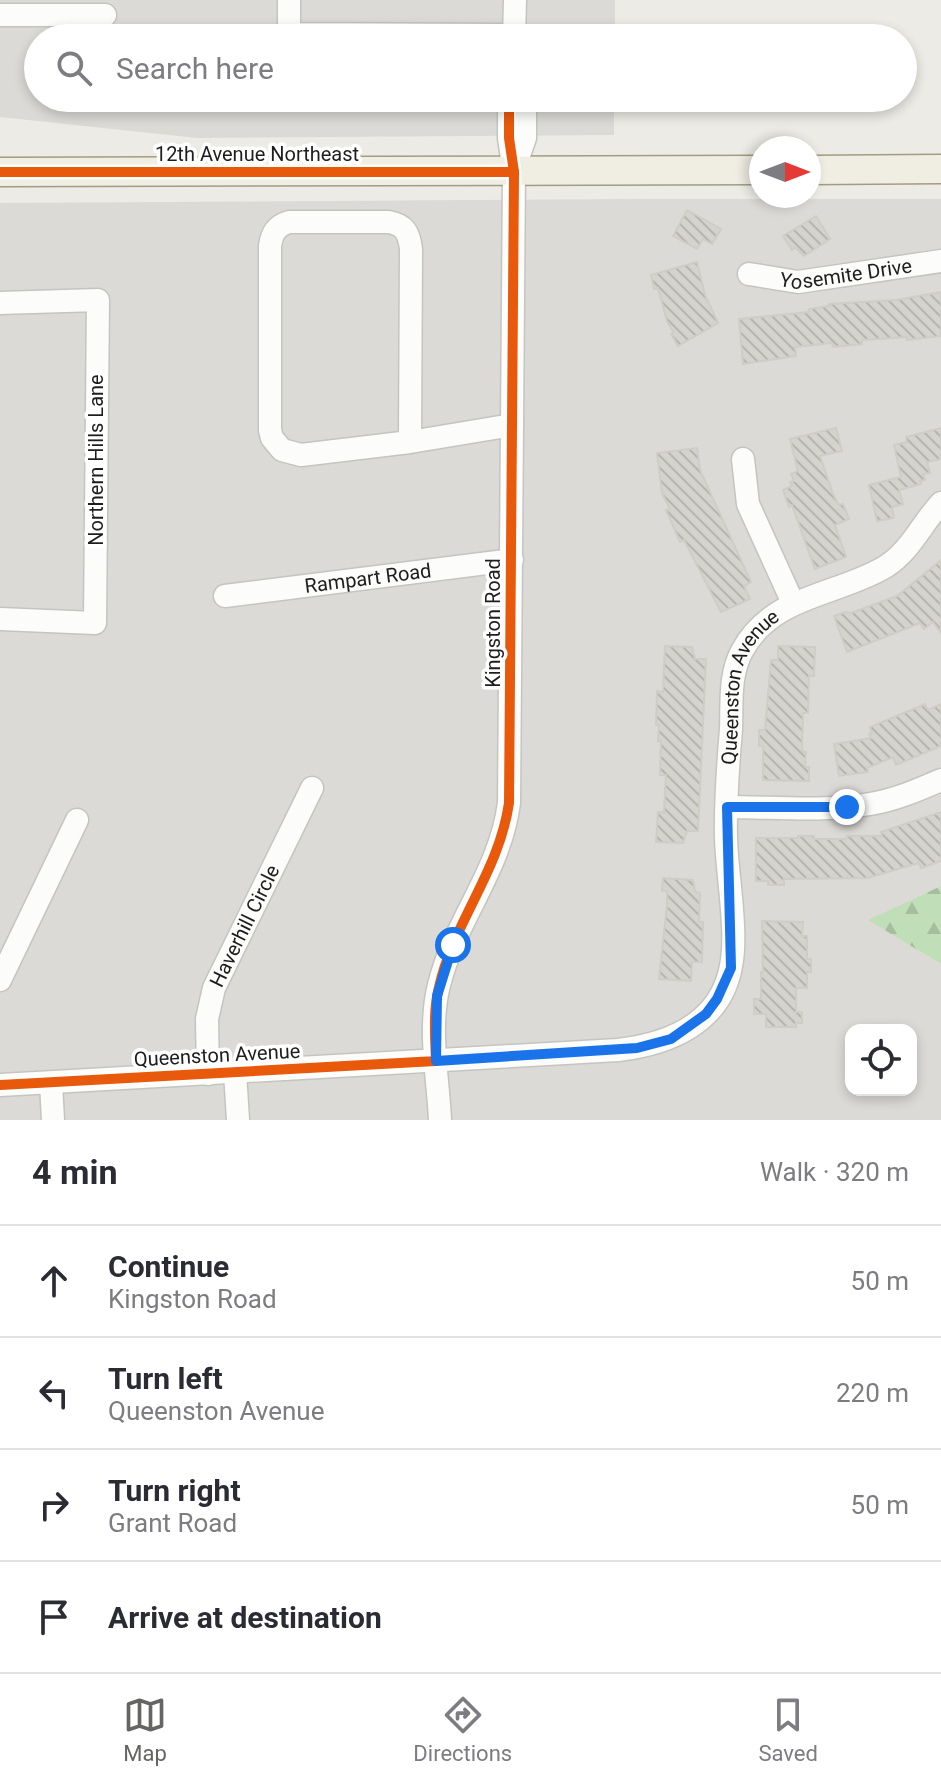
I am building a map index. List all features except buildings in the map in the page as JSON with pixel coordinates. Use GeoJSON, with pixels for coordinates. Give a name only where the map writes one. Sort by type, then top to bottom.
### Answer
{"type":"FeatureCollection","features":[{"type":"Feature","properties":{"kind":"main road"},"geometry":{"type":"LineString","coordinates":[[821,170],[941,169]]}},
{"type":"Feature","properties":{"kind":"main road","name":"12th Avenue Northeast"},"geometry":{"type":"LineString","coordinates":[[0,172],[749,170]]}},
{"type":"Feature","properties":{"kind":"street"},"geometry":{"type":"LineString","coordinates":[[289,0],[289,24]]}},
{"type":"Feature","properties":{"kind":"street"},"geometry":{"type":"LineString","coordinates":[[514,24],[515,0]]}},
{"type":"Feature","properties":{"kind":"street"},"geometry":{"type":"LineString","coordinates":[[0,15],[105,15]]}},
{"type":"Feature","properties":{"kind":"street"},"geometry":{"type":"LineString","coordinates":[[509,112],[514,172]]}},
{"type":"Feature","properties":{"kind":"street"},"geometry":{"type":"LineString","coordinates":[[514,172],[525,138],[525,112]]}},
{"type":"Feature","properties":{"kind":"street","name":"Kingston Road"},"geometry":{"type":"LineString","coordinates":[[440,1120],[435,1022],[439,986],[453,945],[496,857],[506,827],[510,775],[514,172]]}},
{"type":"Feature","properties":{"kind":"street"},"geometry":{"type":"LineString","coordinates":[[410,442],[411,249],[408,232],[389,222],[289,222],[280,225],[272,235],[270,246],[272,438],[282,450],[301,455],[410,442],[512,425]]}},
{"type":"Feature","properties":{"kind":"street","name":"Yosemite Drive"},"geometry":{"type":"LineString","coordinates":[[749,274],[798,282],[941,261]]}},
{"type":"Feature","properties":{"kind":"street","name":"Northern Hills Lane"},"geometry":{"type":"LineString","coordinates":[[0,303],[98,300],[95,623],[0,619]]}},
{"type":"Feature","properties":{"kind":"street"},"geometry":{"type":"LineString","coordinates":[[743,459],[748,504],[793,603]]}},
{"type":"Feature","properties":{"kind":"street","name":"Queenston Avenue"},"geometry":{"type":"LineString","coordinates":[[0,1085],[637,1048],[671,1039],[706,1014],[717,999],[731,968],[727,807],[735,670],[741,653],[763,624],[779,610],[889,565],[941,503]]}},
{"type":"Feature","properties":{"kind":"street","name":"Rampart Road"},"geometry":{"type":"LineString","coordinates":[[225,596],[512,560]]}},
{"type":"Feature","properties":{"kind":"street"},"geometry":{"type":"LineString","coordinates":[[727,807],[847,807],[910,793],[941,780]]}},
{"type":"Feature","properties":{"kind":"street","name":"Haverhill Circle"},"geometry":{"type":"LineString","coordinates":[[208,1074],[207,1019],[211,996],[312,788]]}},
{"type":"Feature","properties":{"kind":"street"},"geometry":{"type":"LineString","coordinates":[[0,980],[77,820]]}},
{"type":"Feature","properties":{"kind":"street"},"geometry":{"type":"LineString","coordinates":[[235,1072],[238,1120]]}},
{"type":"Feature","properties":{"kind":"street"},"geometry":{"type":"LineString","coordinates":[[51,1083],[53,1120]]}},
{"type":"Feature","properties":{"kind":"shaded area"},"geometry":{"type":"Polygon","coordinates":[[[0,0],[615,0],[615,24],[24,24],[24,112],[614,112],[614,135],[197,138],[0,117],[0,0]]]}},
{"type":"Feature","properties":{"kind":"shaded area"},"geometry":{"type":"Polygon","coordinates":[[[749,199],[749,208],[821,208],[821,199],[941,199],[941,886],[869,920],[941,964],[941,1120],[0,1120],[0,203],[749,199]]]}},
{"type":"Feature","properties":{"kind":"green space"},"geometry":{"type":"Polygon","coordinates":[[[941,886],[941,964],[868,920],[941,886]]]}},
{"type":"Feature","properties":{"kind":"cycle path"},"geometry":{"type":"LineString","coordinates":[[0,1085],[436,1061],[435,1014],[439,987],[455,940],[496,852],[509,803],[514,172],[509,112]]}},
{"type":"Feature","properties":{"kind":"cycle path"},"geometry":{"type":"LineString","coordinates":[[0,172],[514,172]]}},
{"type":"Feature","properties":{"kind":"route"},"geometry":{"type":"LineString","coordinates":[[453,945],[437,996],[436,1061],[618,1050],[671,1039],[706,1014],[725,985],[731,968],[727,807],[847,807]]}}]}
